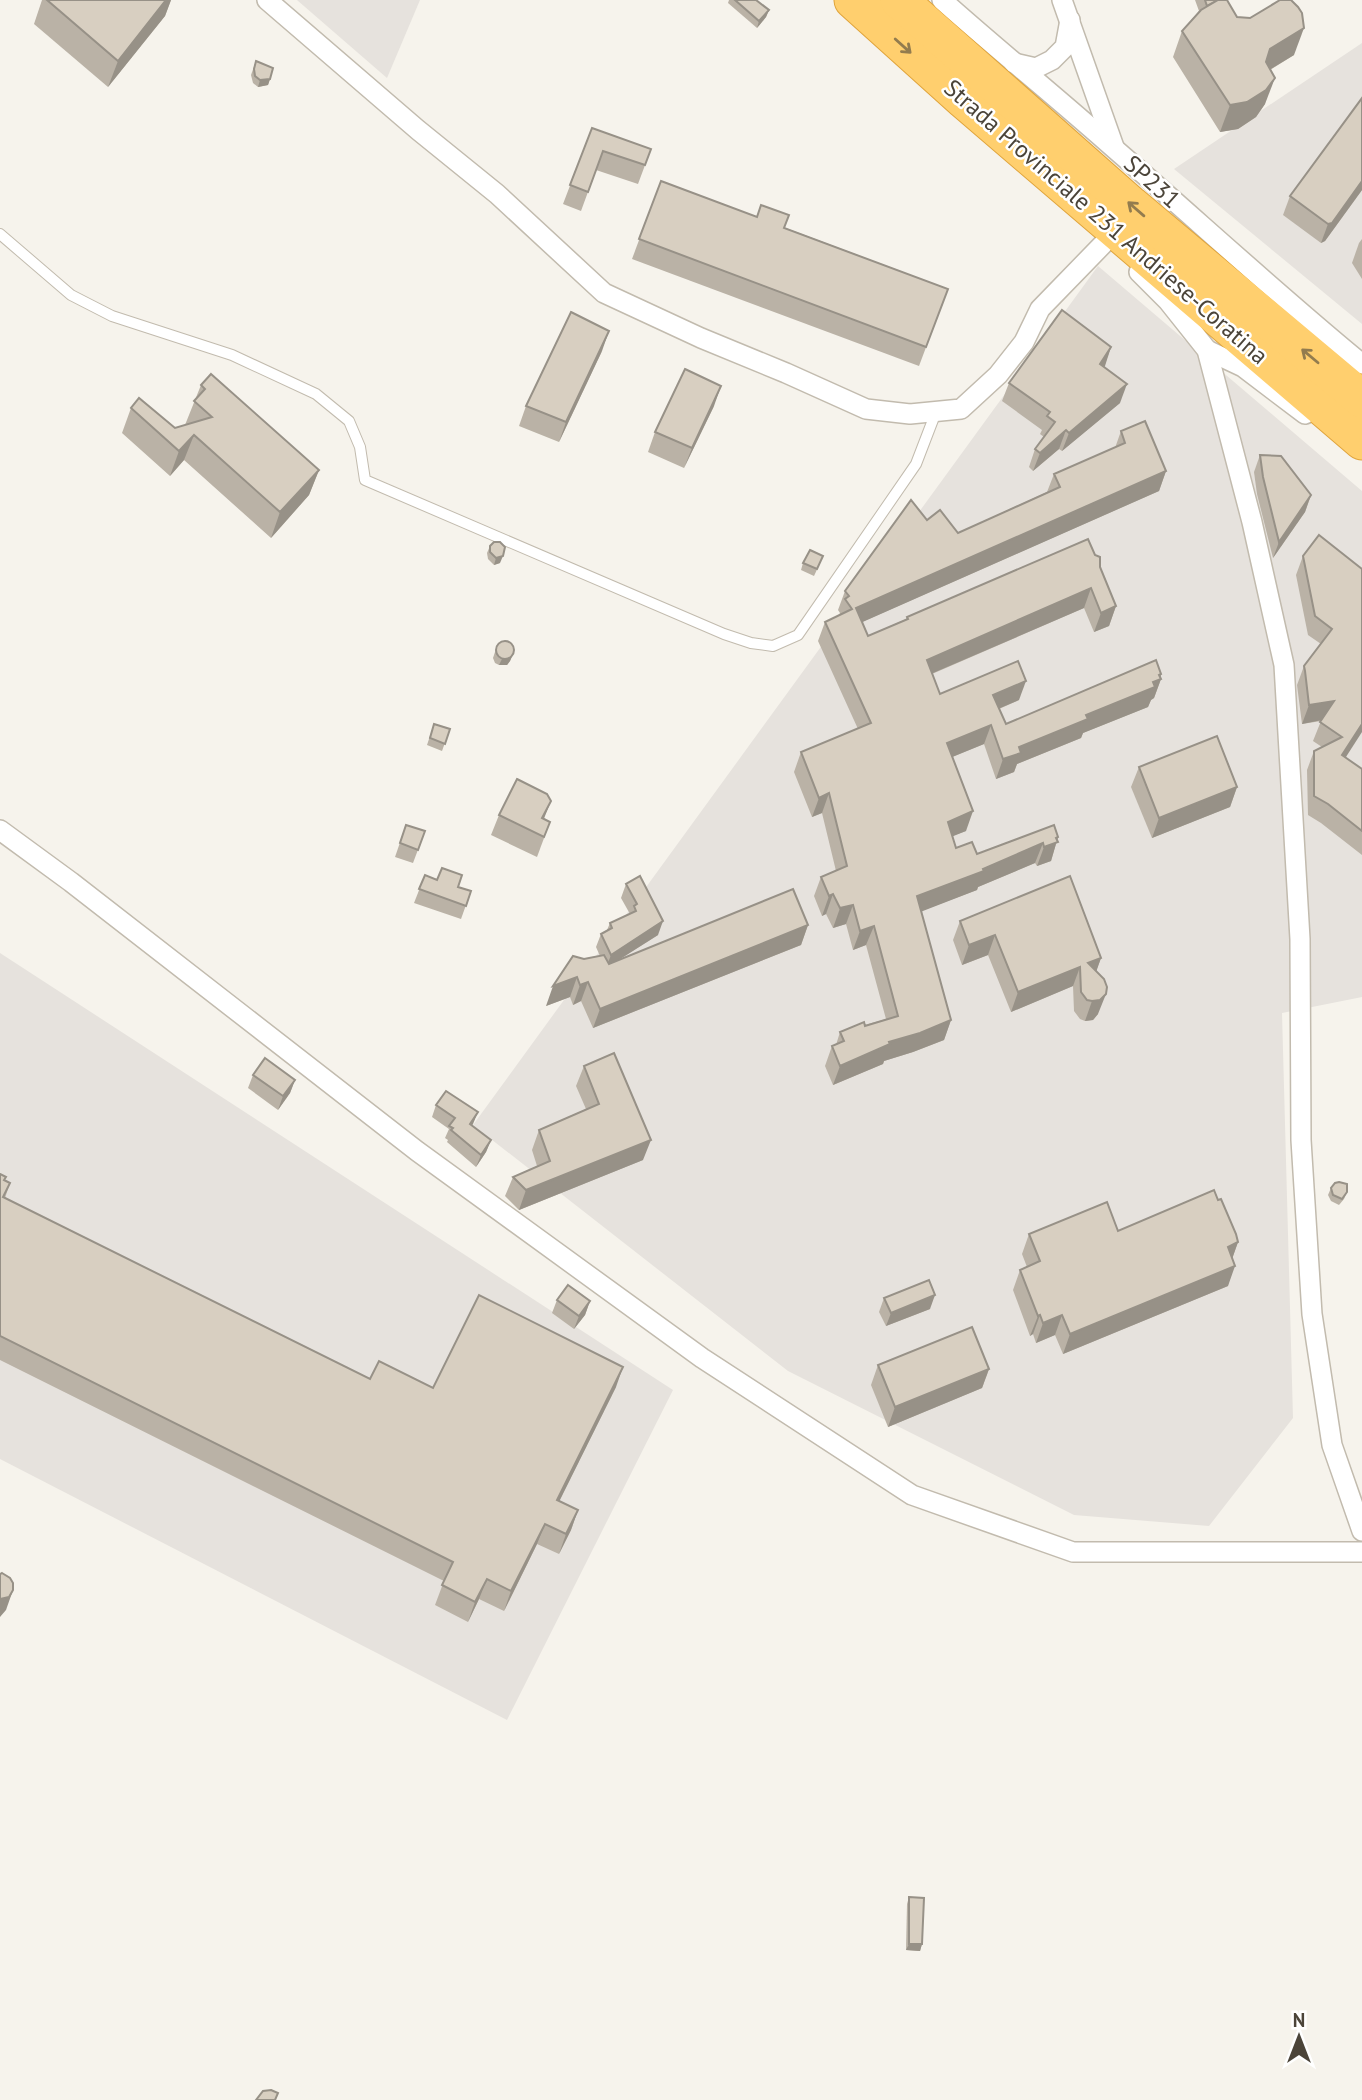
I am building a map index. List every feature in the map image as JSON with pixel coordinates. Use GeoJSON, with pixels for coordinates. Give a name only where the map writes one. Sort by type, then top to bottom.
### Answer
{"type":"FeatureCollection","features":[{"type":"Feature","properties":{"kind":"highway","name":"Strada Provinciale 231 Andriese-Coratina"},"geometry":{"type":"LineString","coordinates":[[853,0],[1013,142],[1362,441]]}},
{"type":"Feature","properties":{"kind":"highway","name":"Strada Provinciale 231 Andriese-Coratina"},"geometry":{"type":"LineString","coordinates":[[899,0],[1130,205],[1362,399]]}},
{"type":"Feature","properties":{"kind":"street"},"geometry":{"type":"LineString","coordinates":[[267,0],[497,194],[604,293],[866,410],[910,414],[961,410],[998,375],[1024,342],[1040,309],[1108,239]]}},
{"type":"Feature","properties":{"kind":"street","name":"SP231"},"geometry":{"type":"LineString","coordinates":[[942,0],[1012,63],[1115,148],[1296,310],[1362,364]]}},
{"type":"Feature","properties":{"kind":"street"},"geometry":{"type":"LineString","coordinates":[[1062,0],[1115,148]]}},
{"type":"Feature","properties":{"kind":"street"},"geometry":{"type":"LineString","coordinates":[[1012,63],[1036,68],[1052,60],[1065,47],[1070,19]]}},
{"type":"Feature","properties":{"kind":"street"},"geometry":{"type":"LineString","coordinates":[[1013,142],[1168,301],[1206,350],[1252,522],[1284,665],[1300,939],[1301,1140],[1312,1314],[1332,1445],[1362,1531]]}},
{"type":"Feature","properties":{"kind":"street"},"geometry":{"type":"LineString","coordinates":[[1206,350],[1243,367],[1362,462]]}},
{"type":"Feature","properties":{"kind":"street"},"geometry":{"type":"LineString","coordinates":[[0,830],[439,1167],[702,1358],[912,1495],[1073,1552],[1362,1552]]}},
{"type":"Feature","properties":{"kind":"lane"},"geometry":{"type":"LineString","coordinates":[[0,234],[71,295],[102,311],[232,355],[316,394],[349,421],[360,447],[365,480],[724,634],[751,643],[773,646],[798,635],[916,464],[936,411]]}},
{"type":"Feature","properties":{"kind":"shaded area"},"geometry":{"type":"Polygon","coordinates":[[[297,0],[420,0],[387,78],[297,0]]]}},
{"type":"Feature","properties":{"kind":"shaded area"},"geometry":{"type":"Polygon","coordinates":[[[1362,43],[1362,324],[1174,169],[1362,43]]]}},
{"type":"Feature","properties":{"kind":"shaded area"},"geometry":{"type":"Polygon","coordinates":[[[1098,266],[1362,491],[1362,997],[1282,1013],[1293,1418],[1209,1526],[1074,1515],[788,1371],[473,1125],[1098,266]]]}},
{"type":"Feature","properties":{"kind":"shaded area"},"geometry":{"type":"Polygon","coordinates":[[[0,953],[673,1390],[507,1720],[0,1459],[0,953]]]}},
{"type":"Feature","properties":{"kind":"building"},"geometry":{"type":"Polygon","coordinates":[[[47,0],[166,0],[118,61],[47,0]]]}},
{"type":"Feature","properties":{"kind":"building"},"geometry":{"type":"Polygon","coordinates":[[[735,0],[756,0],[769,10],[759,21],[735,0]]]}},
{"type":"Feature","properties":{"kind":"building"},"geometry":{"type":"Polygon","coordinates":[[[1205,0],[1218,0],[1207,6],[1205,0]]]}},
{"type":"Feature","properties":{"kind":"building"},"geometry":{"type":"Polygon","coordinates":[[[1218,0],[1227,0],[1237,17],[1250,18],[1280,0],[1291,0],[1302,13],[1304,28],[1270,49],[1266,62],[1275,78],[1266,90],[1247,102],[1230,105],[1182,31],[1201,10],[1218,0]]]}},
{"type":"Feature","properties":{"kind":"building"},"geometry":{"type":"Polygon","coordinates":[[[256,61],[273,68],[270,79],[260,80],[255,76],[256,61]]]}},
{"type":"Feature","properties":{"kind":"building"},"geometry":{"type":"Polygon","coordinates":[[[1362,98],[1362,181],[1332,223],[1328,224],[1290,196],[1362,98]]]}},
{"type":"Feature","properties":{"kind":"building"},"geometry":{"type":"Polygon","coordinates":[[[592,128],[651,149],[645,165],[603,151],[588,192],[570,185],[592,128]]]}},
{"type":"Feature","properties":{"kind":"building"},"geometry":{"type":"Polygon","coordinates":[[[661,181],[757,217],[761,205],[789,215],[784,228],[948,289],[926,347],[639,239],[661,181]]]}},
{"type":"Feature","properties":{"kind":"building"},"geometry":{"type":"Polygon","coordinates":[[[1062,310],[1111,347],[1100,364],[1127,384],[1069,433],[1066,430],[1040,453],[1035,449],[1055,422],[1047,416],[1050,412],[1009,383],[1062,310]]]}},
{"type":"Feature","properties":{"kind":"building"},"geometry":{"type":"Polygon","coordinates":[[[571,312],[609,331],[566,422],[526,406],[571,312]]]}},
{"type":"Feature","properties":{"kind":"building"},"geometry":{"type":"Polygon","coordinates":[[[685,369],[721,386],[692,448],[655,432],[685,369]]]}},
{"type":"Feature","properties":{"kind":"building"},"geometry":{"type":"Polygon","coordinates":[[[211,374],[319,470],[280,512],[194,435],[179,451],[131,408],[139,398],[175,428],[212,417],[194,401],[205,389],[201,385],[211,374]]]}},
{"type":"Feature","properties":{"kind":"building"},"geometry":{"type":"Polygon","coordinates":[[[1145,421],[1166,471],[856,608],[868,636],[1088,539],[1095,555],[1100,557],[1100,567],[1116,606],[1101,613],[1091,588],[927,660],[940,694],[1018,661],[1026,681],[993,695],[1006,724],[1156,660],[1161,679],[1153,682],[1155,687],[1086,715],[1088,719],[1019,747],[1021,753],[1003,759],[991,725],[947,743],[973,811],[948,822],[956,848],[972,842],[977,854],[1054,825],[1058,842],[1044,847],[1043,843],[983,869],[984,871],[917,896],[951,1020],[889,1042],[890,1044],[840,1066],[832,1046],[844,1041],[840,1032],[864,1022],[865,1026],[898,1016],[874,926],[860,931],[853,905],[840,908],[833,894],[829,896],[821,877],[847,866],[829,793],[819,798],[801,752],[871,723],[825,622],[852,609],[845,599],[849,596],[845,591],[911,500],[927,520],[940,510],[958,533],[1060,487],[1054,474],[1125,443],[1121,431],[1145,421]]]}},
{"type":"Feature","properties":{"kind":"building"},"geometry":{"type":"Polygon","coordinates":[[[1260,455],[1281,456],[1311,495],[1279,542],[1263,477],[1260,455]]]}},
{"type":"Feature","properties":{"kind":"building"},"geometry":{"type":"Polygon","coordinates":[[[1319,535],[1362,569],[1362,724],[1342,755],[1362,769],[1362,831],[1314,796],[1314,751],[1342,737],[1320,722],[1334,701],[1309,705],[1304,666],[1332,629],[1315,616],[1303,556],[1319,535]]]}},
{"type":"Feature","properties":{"kind":"building"},"geometry":{"type":"Polygon","coordinates":[[[494,542],[500,542],[505,547],[503,556],[496,558],[490,552],[490,546],[494,542]]]}},
{"type":"Feature","properties":{"kind":"building"},"geometry":{"type":"Polygon","coordinates":[[[810,550],[823,556],[817,569],[803,563],[810,550]]]}},
{"type":"Feature","properties":{"kind":"building"},"geometry":{"type":"Polygon","coordinates":[[[505,641],[511,644],[514,650],[511,656],[505,659],[499,656],[496,650],[499,644],[505,641]]]}},
{"type":"Feature","properties":{"kind":"building"},"geometry":{"type":"Polygon","coordinates":[[[434,724],[450,729],[445,744],[430,738],[434,724]]]}},
{"type":"Feature","properties":{"kind":"building"},"geometry":{"type":"Polygon","coordinates":[[[1217,736],[1237,787],[1159,818],[1139,767],[1217,736]]]}},
{"type":"Feature","properties":{"kind":"building"},"geometry":{"type":"Polygon","coordinates":[[[517,779],[547,794],[551,801],[542,818],[550,822],[544,837],[499,815],[517,779]]]}},
{"type":"Feature","properties":{"kind":"building"},"geometry":{"type":"Polygon","coordinates":[[[406,825],[425,831],[418,850],[400,843],[406,825]]]}},
{"type":"Feature","properties":{"kind":"building"},"geometry":{"type":"Polygon","coordinates":[[[442,868],[462,875],[458,887],[471,891],[466,906],[419,889],[425,875],[437,880],[442,868]]]}},
{"type":"Feature","properties":{"kind":"building"},"geometry":{"type":"Polygon","coordinates":[[[640,876],[663,921],[611,955],[601,934],[612,928],[610,923],[636,911],[634,906],[637,904],[626,884],[640,876]]]}},
{"type":"Feature","properties":{"kind":"building"},"geometry":{"type":"Polygon","coordinates":[[[1070,876],[1101,958],[1088,963],[1104,979],[1107,987],[1106,994],[1100,1000],[1087,1000],[1081,992],[1080,967],[1018,992],[995,935],[969,945],[960,921],[1070,876]]]}},
{"type":"Feature","properties":{"kind":"building"},"geometry":{"type":"Polygon","coordinates":[[[793,889],[808,925],[600,1009],[588,982],[580,985],[577,977],[553,986],[573,956],[584,959],[604,955],[609,964],[793,889]]]}},
{"type":"Feature","properties":{"kind":"building"},"geometry":{"type":"Polygon","coordinates":[[[614,1053],[651,1140],[526,1190],[513,1177],[550,1161],[539,1130],[599,1104],[584,1066],[614,1053]]]}},
{"type":"Feature","properties":{"kind":"building"},"geometry":{"type":"Polygon","coordinates":[[[265,1058],[295,1080],[283,1096],[253,1075],[265,1058]]]}},
{"type":"Feature","properties":{"kind":"building"},"geometry":{"type":"Polygon","coordinates":[[[446,1091],[478,1112],[470,1124],[491,1140],[481,1155],[451,1130],[453,1128],[449,1126],[455,1118],[436,1105],[446,1091]]]}},
{"type":"Feature","properties":{"kind":"building"},"geometry":{"type":"Polygon","coordinates":[[[0,1174],[10,1183],[3,1197],[370,1379],[379,1361],[433,1388],[479,1295],[623,1367],[557,1500],[578,1510],[566,1534],[545,1524],[511,1591],[487,1579],[475,1602],[442,1585],[453,1562],[0,1336],[0,1174]]]}},
{"type":"Feature","properties":{"kind":"building"},"geometry":{"type":"Polygon","coordinates":[[[1339,1182],[1347,1184],[1347,1192],[1342,1199],[1333,1195],[1331,1188],[1339,1182]]]}},
{"type":"Feature","properties":{"kind":"building"},"geometry":{"type":"Polygon","coordinates":[[[1214,1190],[1218,1200],[1221,1199],[1236,1234],[1238,1242],[1228,1247],[1235,1266],[1070,1334],[1062,1315],[1043,1323],[1020,1270],[1040,1261],[1029,1234],[1107,1202],[1118,1231],[1214,1190]]]}},
{"type":"Feature","properties":{"kind":"building"},"geometry":{"type":"Polygon","coordinates":[[[929,1280],[935,1295],[891,1313],[884,1298],[929,1280]]]}},
{"type":"Feature","properties":{"kind":"building"},"geometry":{"type":"Polygon","coordinates":[[[568,1285],[590,1301],[579,1316],[557,1300],[568,1285]]]}},
{"type":"Feature","properties":{"kind":"building"},"geometry":{"type":"Polygon","coordinates":[[[972,1327],[989,1369],[895,1407],[878,1365],[972,1327]]]}},
{"type":"Feature","properties":{"kind":"building"},"geometry":{"type":"Polygon","coordinates":[[[0,1574],[10,1578],[13,1590],[9,1597],[0,1599],[0,1574]]]}},
{"type":"Feature","properties":{"kind":"building"},"geometry":{"type":"Polygon","coordinates":[[[909,1897],[924,1898],[922,1944],[909,1944],[909,1897]]]}},
{"type":"Feature","properties":{"kind":"building"},"geometry":{"type":"Polygon","coordinates":[[[263,2091],[278,2093],[275,2100],[256,2100],[263,2091]]]}}]}
